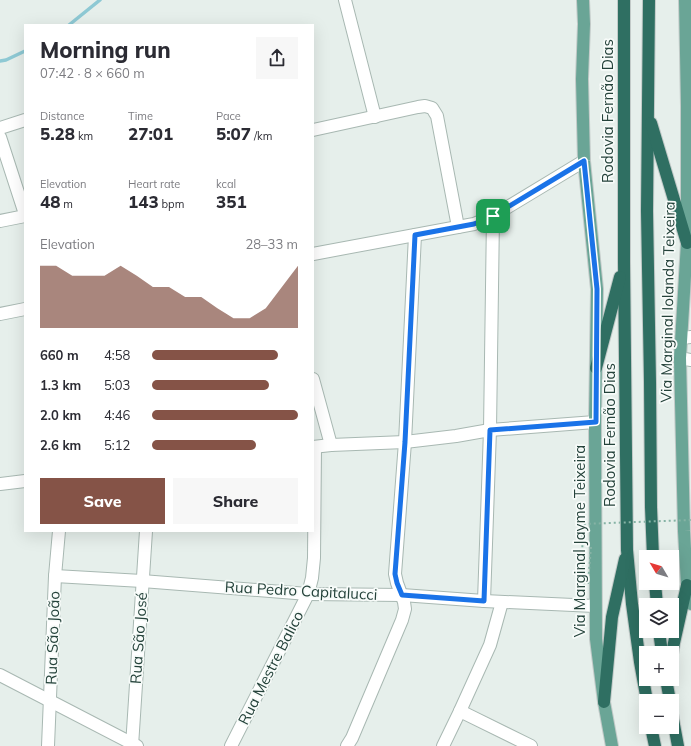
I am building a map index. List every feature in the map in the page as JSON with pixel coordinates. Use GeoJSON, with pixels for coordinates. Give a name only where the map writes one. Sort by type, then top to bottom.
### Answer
{"type":"FeatureCollection","features":[{"type":"Feature","properties":{"kind":"highway","name":"Rodovia Fernão Dias"},"geometry":{"type":"LineString","coordinates":[[624,0],[624,262],[627,550],[632,604],[646,694]]}},
{"type":"Feature","properties":{"kind":"highway"},"geometry":{"type":"LineString","coordinates":[[649,0],[646,211],[653,550]]}},
{"type":"Feature","properties":{"kind":"highway"},"geometry":{"type":"LineString","coordinates":[[647,111],[687,242]]}},
{"type":"Feature","properties":{"kind":"highway"},"geometry":{"type":"LineString","coordinates":[[596,368],[624,262]]}},
{"type":"Feature","properties":{"kind":"highway"},"geometry":{"type":"LineString","coordinates":[[604,702],[612,617],[627,550]]}},
{"type":"Feature","properties":{"kind":"highway"},"geometry":{"type":"LineString","coordinates":[[673,646],[687,585]]}},
{"type":"Feature","properties":{"kind":"highway"},"geometry":{"type":"LineString","coordinates":[[652,734],[655,746]]}},
{"type":"Feature","properties":{"kind":"highway"},"geometry":{"type":"LineString","coordinates":[[676,734],[678,746]]}},
{"type":"Feature","properties":{"kind":"main road","name":"Via Marginal Jayme Teixeira"},"geometry":{"type":"LineString","coordinates":[[583,0],[584,24],[582,79],[584,161],[597,289],[596,639],[604,702],[612,746]]}},
{"type":"Feature","properties":{"kind":"main road","name":"Via Marginal Iolanda Teixeira"},"geometry":{"type":"LineString","coordinates":[[685,0],[687,242],[684,531],[687,585],[691,604]]}},
{"type":"Feature","properties":{"kind":"street"},"geometry":{"type":"LineString","coordinates":[[345,0],[375,117]]}},
{"type":"Feature","properties":{"kind":"street"},"geometry":{"type":"LineString","coordinates":[[314,130],[418,107],[424,106],[432,108],[437,116],[458,227]]}},
{"type":"Feature","properties":{"kind":"street"},"geometry":{"type":"LineString","coordinates":[[0,128],[24,120]]}},
{"type":"Feature","properties":{"kind":"street"},"geometry":{"type":"LineString","coordinates":[[0,137],[24,212]]}},
{"type":"Feature","properties":{"kind":"street"},"geometry":{"type":"LineString","coordinates":[[314,254],[474,224],[493,216],[584,161]]}},
{"type":"Feature","properties":{"kind":"street"},"geometry":{"type":"LineString","coordinates":[[0,221],[24,215]]}},
{"type":"Feature","properties":{"kind":"street"},"geometry":{"type":"LineString","coordinates":[[484,601],[490,430],[493,216]]}},
{"type":"Feature","properties":{"kind":"street"},"geometry":{"type":"LineString","coordinates":[[347,746],[355,731],[402,620],[405,609],[395,574],[405,442],[415,235]]}},
{"type":"Feature","properties":{"kind":"street"},"geometry":{"type":"LineString","coordinates":[[0,314],[24,309]]}},
{"type":"Feature","properties":{"kind":"street"},"geometry":{"type":"LineString","coordinates":[[314,383],[331,445]]}},
{"type":"Feature","properties":{"kind":"street"},"geometry":{"type":"LineString","coordinates":[[314,447],[405,442],[490,430],[596,422]]}},
{"type":"Feature","properties":{"kind":"street","name":"Rua Mestre Balico"},"geometry":{"type":"LineString","coordinates":[[231,746],[308,594],[312,578],[314,558],[314,447]]}},
{"type":"Feature","properties":{"kind":"street"},"geometry":{"type":"LineString","coordinates":[[0,484],[24,481]]}},
{"type":"Feature","properties":{"kind":"street","name":"Rua São João"},"geometry":{"type":"LineString","coordinates":[[48,746],[55,576],[59,532]]}},
{"type":"Feature","properties":{"kind":"street","name":"Rua São José"},"geometry":{"type":"LineString","coordinates":[[134,745],[146,532]]}},
{"type":"Feature","properties":{"kind":"street","name":"Rua Pedro Capitalucci"},"geometry":{"type":"LineString","coordinates":[[55,576],[308,594],[402,595],[484,601],[595,606]]}},
{"type":"Feature","properties":{"kind":"street"},"geometry":{"type":"LineString","coordinates":[[443,746],[490,645],[502,602]]}},
{"type":"Feature","properties":{"kind":"street"},"geometry":{"type":"LineString","coordinates":[[0,675],[134,745]]}},
{"type":"Feature","properties":{"kind":"street"},"geometry":{"type":"LineString","coordinates":[[460,712],[531,746]]}},
{"type":"Feature","properties":{"kind":"path"},"geometry":{"type":"LineString","coordinates":[[591,547],[588,584],[583,585],[582,524],[691,520]]}},
{"type":"Feature","properties":{"kind":"waterway"},"geometry":{"type":"LineString","coordinates":[[70,24],[100,0]]}},
{"type":"Feature","properties":{"kind":"waterway"},"geometry":{"type":"LineString","coordinates":[[0,61],[6,60],[24,51]]}},
{"type":"Feature","properties":{"kind":"route"},"geometry":{"type":"LineString","coordinates":[[584,161],[597,289],[596,422],[490,430],[484,601],[402,595],[395,574],[405,442],[415,235],[474,224],[493,216],[584,161]]}}]}
